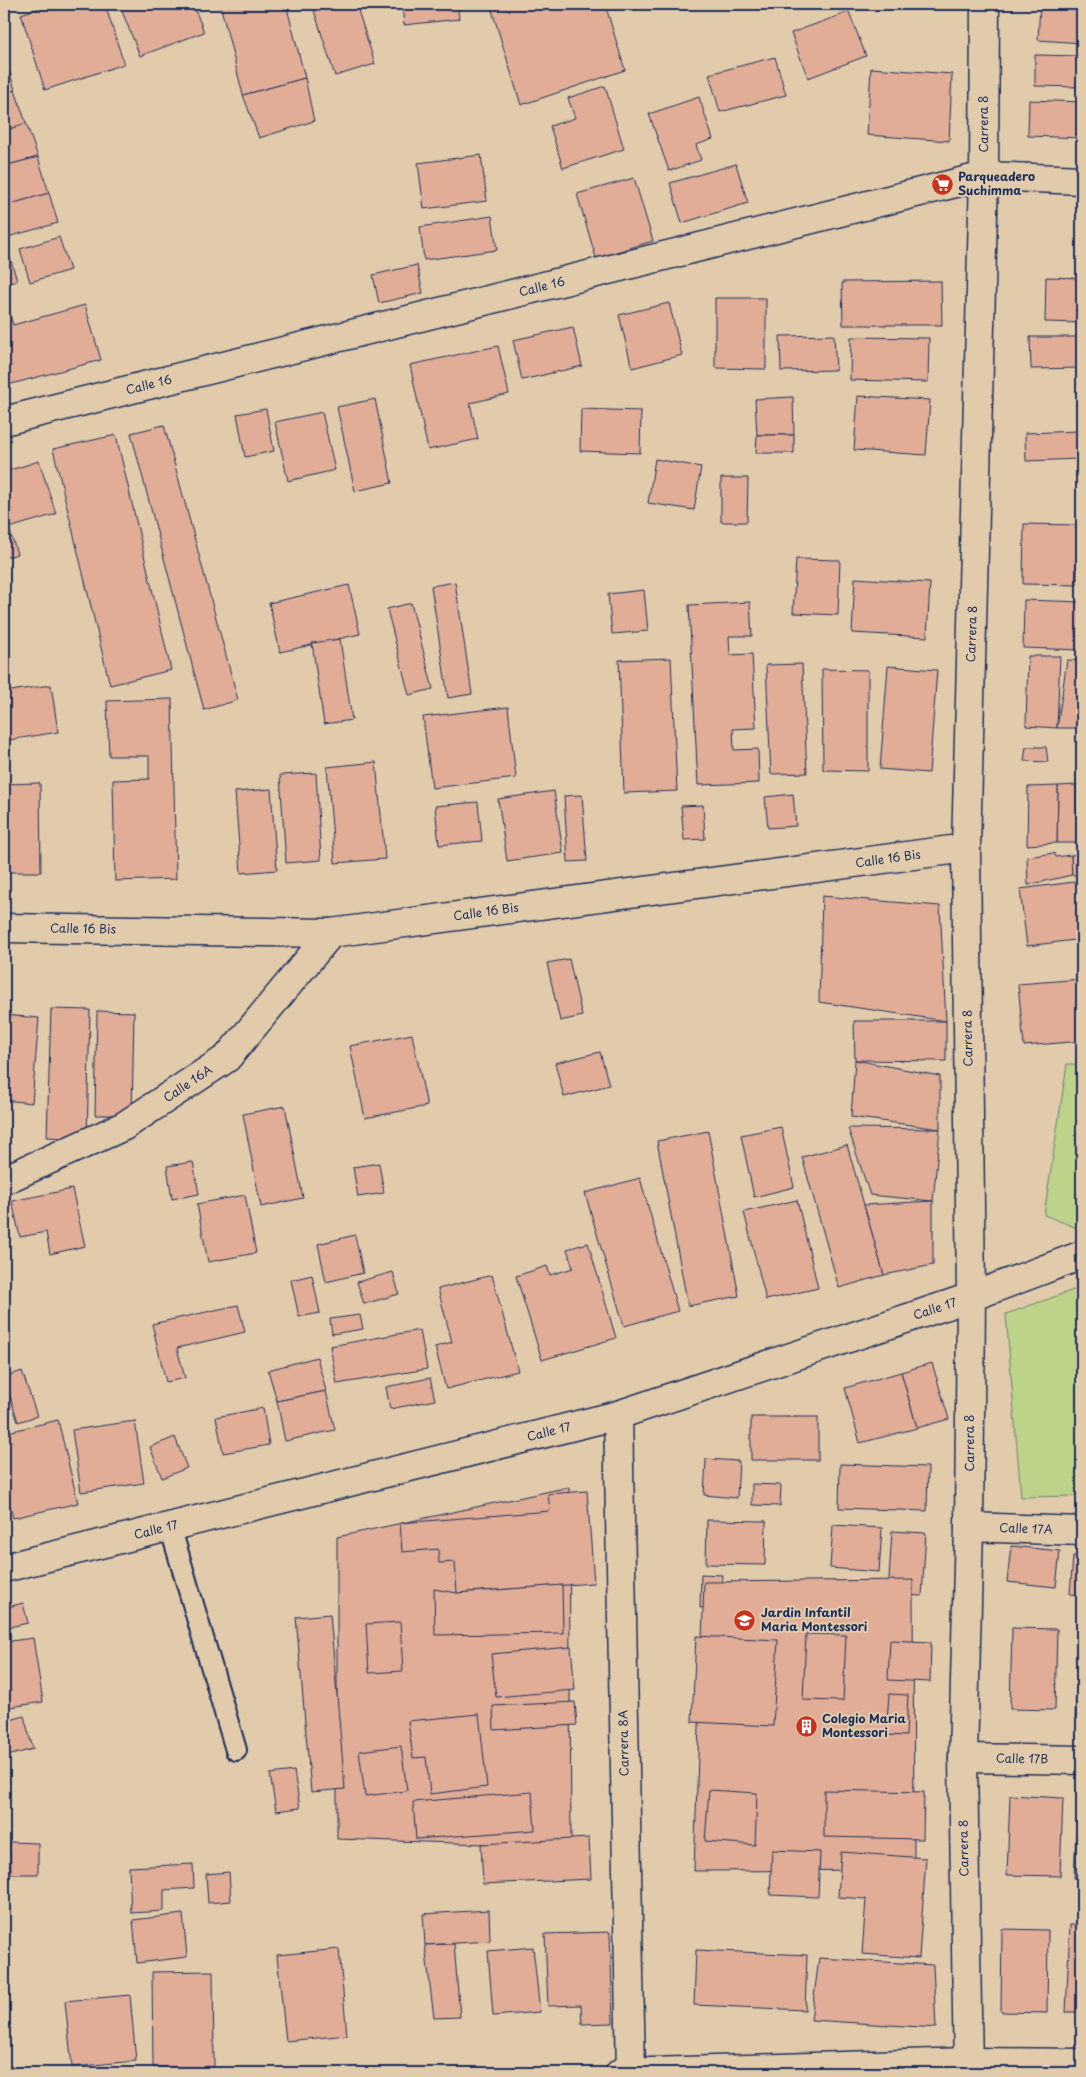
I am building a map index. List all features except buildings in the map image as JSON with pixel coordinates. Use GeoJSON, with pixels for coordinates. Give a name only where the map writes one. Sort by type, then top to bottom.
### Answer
{"type":"FeatureCollection","features":[{"type":"Feature","properties":{"kind":"street","name":"Carrera 8"},"geometry":{"type":"LineString","coordinates":[[968,2068],[963,1758],[969,1527],[970,1297],[966,848],[984,176],[985,4]]}},
{"type":"Feature","properties":{"kind":"street","name":"Calle 16"},"geometry":{"type":"LineString","coordinates":[[4,421],[984,176],[1082,180]]}},
{"type":"Feature","properties":{"kind":"street","name":"Calle 16 Bis"},"geometry":{"type":"LineString","coordinates":[[4,928],[331,933],[966,848]]}},
{"type":"Feature","properties":{"kind":"street","name":"Calle 16A"},"geometry":{"type":"LineString","coordinates":[[4,1180],[124,1126],[227,1058],[331,933]]}},
{"type":"Feature","properties":{"kind":"street","name":"Calle 17"},"geometry":{"type":"LineString","coordinates":[[4,1568],[618,1415],[970,1297],[1082,1255]]}},
{"type":"Feature","properties":{"kind":"street","name":"Carrera 8A"},"geometry":{"type":"LineString","coordinates":[[618,1415],[627,2073]]}},
{"type":"Feature","properties":{"kind":"street","name":"Calle 17A"},"geometry":{"type":"LineString","coordinates":[[969,1527],[1082,1531]]}},
{"type":"Feature","properties":{"kind":"street","name":"Calle 17B"},"geometry":{"type":"LineString","coordinates":[[963,1758],[1082,1760]]}},
{"type":"Feature","properties":{"kind":"street"},"geometry":{"type":"LineString","coordinates":[[627,2073],[968,2068],[1082,2063]]}},
{"type":"Feature","properties":{"kind":"lane"},"geometry":{"type":"LineString","coordinates":[[170,1526],[236,1750]]}},
{"type":"Feature","properties":{"kind":"green space"},"geometry":{"type":"Polygon","coordinates":[[[1067,1064],[1082,1064],[1082,1230],[1044,1215],[1067,1064]]]}},
{"type":"Feature","properties":{"kind":"green space"},"geometry":{"type":"Polygon","coordinates":[[[1082,1287],[1082,1496],[1021,1497],[1006,1314],[1082,1287]]]}},
{"type":"Feature","properties":{"kind":"place","name":"Parqueadero Suchimma"},"geometry":{"type":"Point","coordinates":[942,184]}},
{"type":"Feature","properties":{"kind":"place","name":"Jardin Infantil Maria Montessori"},"geometry":{"type":"Point","coordinates":[745,1620]}},
{"type":"Feature","properties":{"kind":"place","name":"Colegio Maria Montessori"},"geometry":{"type":"Point","coordinates":[806,1726]}}]}
